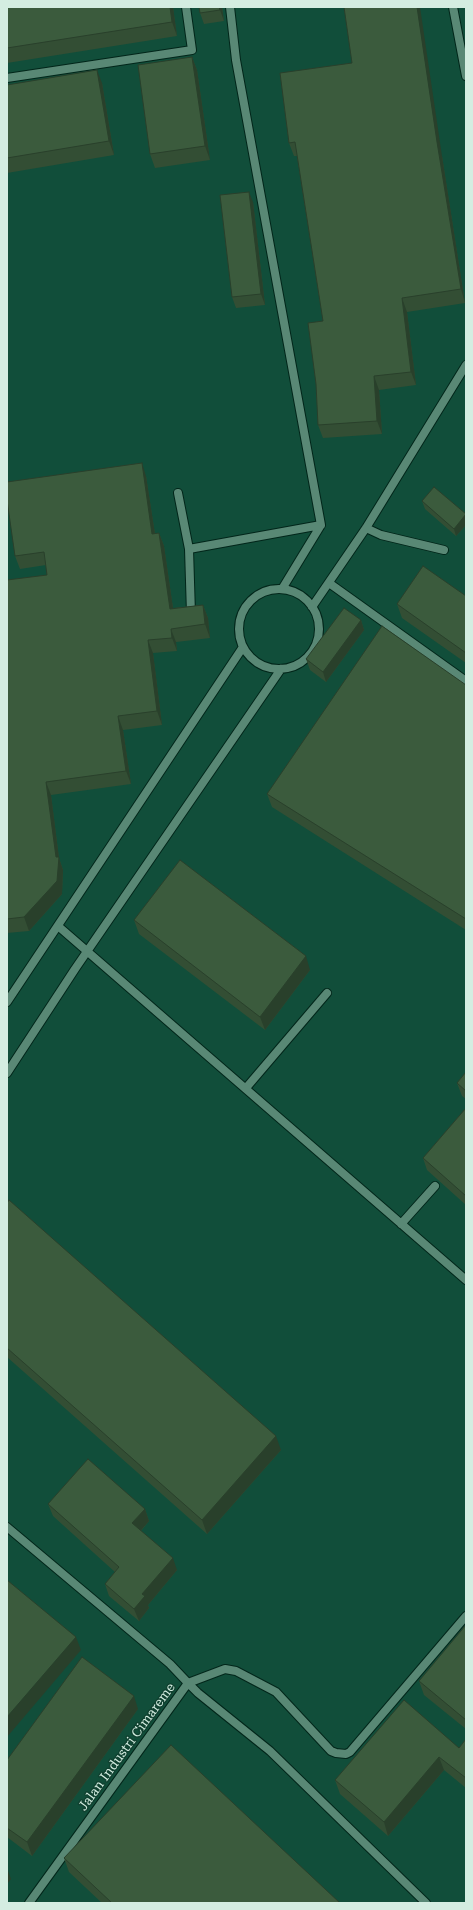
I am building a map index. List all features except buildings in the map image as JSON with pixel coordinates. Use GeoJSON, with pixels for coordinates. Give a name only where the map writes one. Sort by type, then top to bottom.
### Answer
{"type":"FeatureCollection","features":[{"type":"Feature","properties":{"kind":"lane"},"geometry":{"type":"LineString","coordinates":[[7,78],[192,50],[186,7]]}},
{"type":"Feature","properties":{"kind":"lane"},"geometry":{"type":"LineString","coordinates":[[230,7],[236,60],[321,525],[282,589]]}},
{"type":"Feature","properties":{"kind":"lane"},"geometry":{"type":"LineString","coordinates":[[453,7],[466,76]]}},
{"type":"Feature","properties":{"kind":"lane"},"geometry":{"type":"LineString","coordinates":[[312,607],[366,528],[466,365]]}},
{"type":"Feature","properties":{"kind":"lane"},"geometry":{"type":"LineString","coordinates":[[178,493],[188,549],[191,614]]}},
{"type":"Feature","properties":{"kind":"lane"},"geometry":{"type":"LineString","coordinates":[[188,549],[321,525]]}},
{"type":"Feature","properties":{"kind":"lane"},"geometry":{"type":"LineString","coordinates":[[366,528],[381,535],[444,550]]}},
{"type":"Feature","properties":{"kind":"lane"},"geometry":{"type":"LineString","coordinates":[[328,583],[382,626],[466,681]]}},
{"type":"Feature","properties":{"kind":"lane"},"geometry":{"type":"LineString","coordinates":[[282,589],[299,594],[312,607],[319,626],[314,647],[301,663],[281,669],[266,667],[252,659],[243,647],[239,630],[242,614],[251,600],[266,591],[282,589]]}},
{"type":"Feature","properties":{"kind":"lane"},"geometry":{"type":"LineString","coordinates":[[7,1002],[243,647]]}},
{"type":"Feature","properties":{"kind":"lane"},"geometry":{"type":"LineString","coordinates":[[7,1074],[88,951],[281,669]]}},
{"type":"Feature","properties":{"kind":"lane"},"geometry":{"type":"LineString","coordinates":[[58,926],[401,1224],[464,1275]]}},
{"type":"Feature","properties":{"kind":"lane"},"geometry":{"type":"LineString","coordinates":[[246,1088],[327,994]]}},
{"type":"Feature","properties":{"kind":"lane"},"geometry":{"type":"LineString","coordinates":[[401,1224],[435,1186]]}},
{"type":"Feature","properties":{"kind":"lane","name":"Jalan Industri Cimareme"},"geometry":{"type":"LineString","coordinates":[[7,1527],[170,1664],[188,1683],[30,1903]]}},
{"type":"Feature","properties":{"kind":"lane"},"geometry":{"type":"LineString","coordinates":[[426,1903],[270,1751],[198,1693],[188,1683],[226,1669],[236,1671],[276,1692],[331,1751],[336,1754],[346,1754],[350,1752],[466,1616]]}},
{"type":"Feature","properties":{"kind":"shaded area"},"geometry":{"type":"Polygon","coordinates":[[[7,7],[466,7],[466,1903],[7,1903],[7,7]]]}}]}
